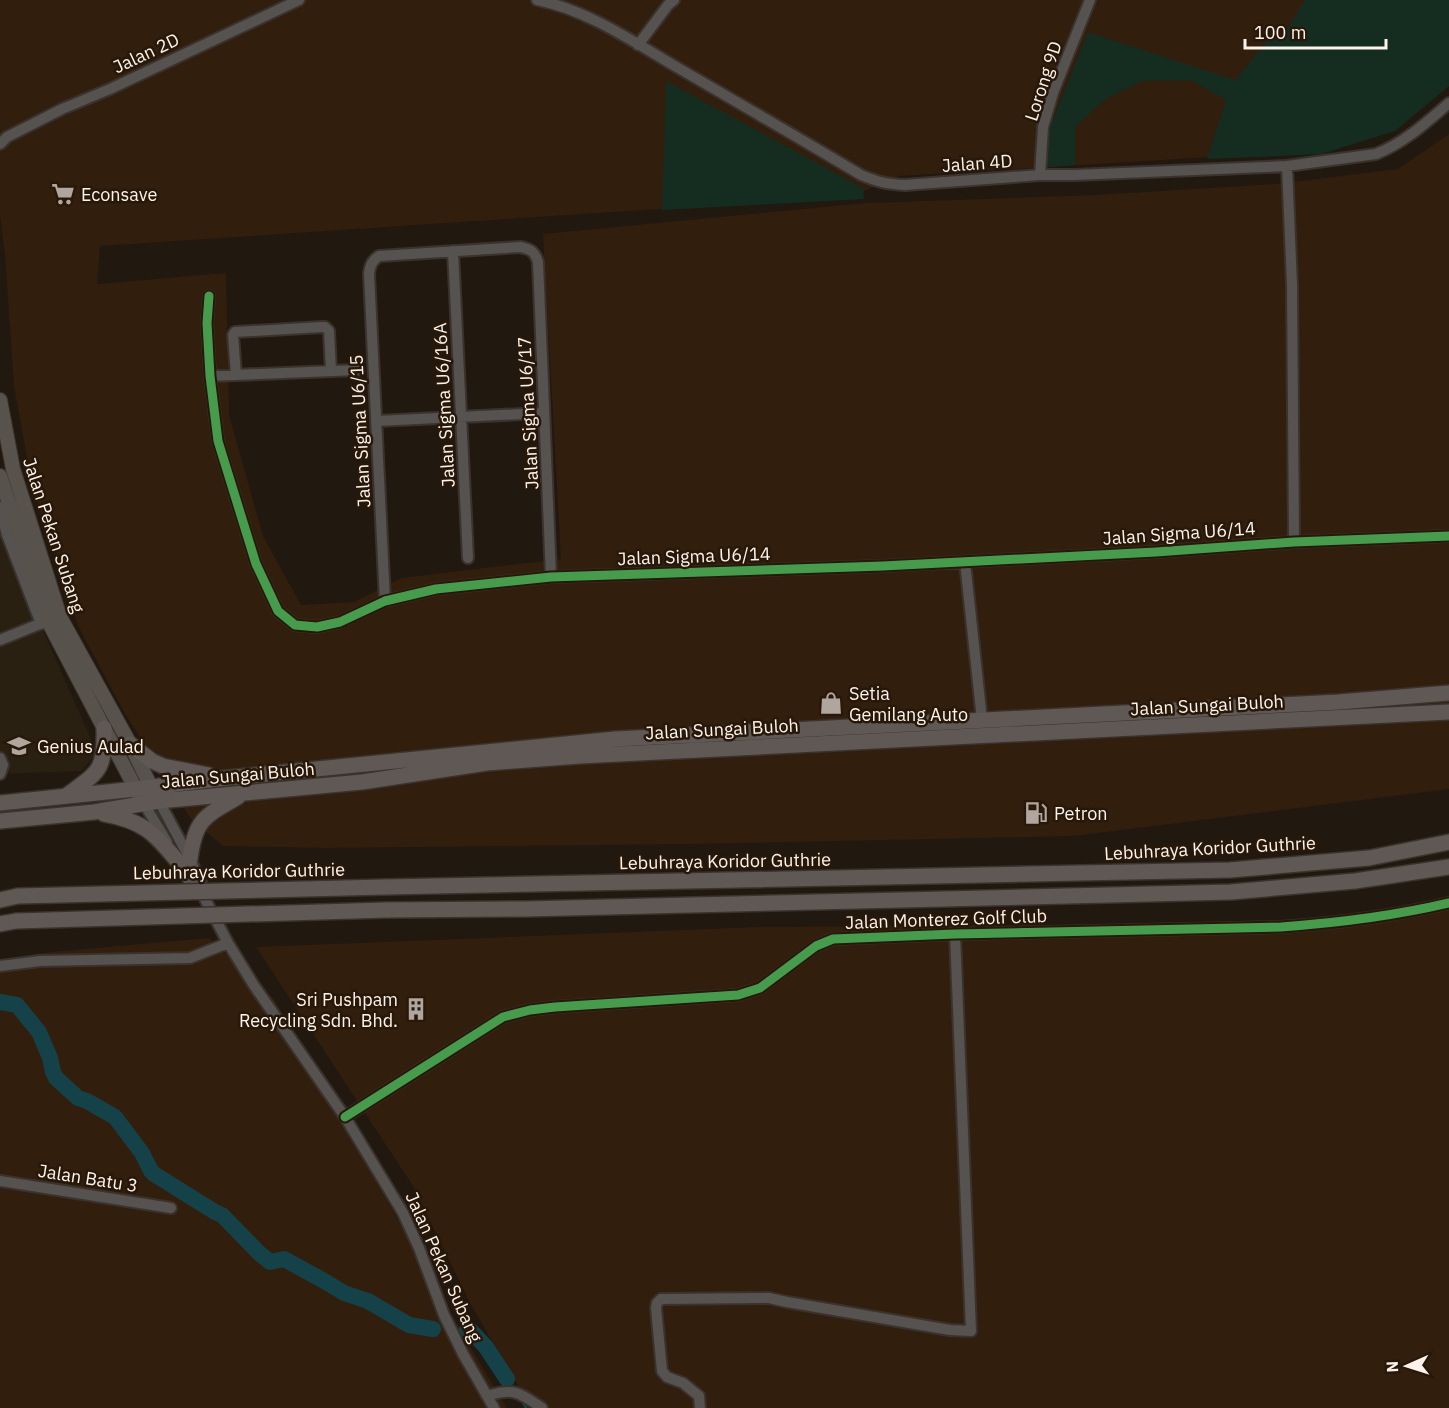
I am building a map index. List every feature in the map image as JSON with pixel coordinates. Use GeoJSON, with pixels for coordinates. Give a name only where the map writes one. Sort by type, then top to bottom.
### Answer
{"type":"FeatureCollection","features":[{"type":"Feature","properties":{"kind":"highway","name":"Jalan Sungai Buloh"},"geometry":{"type":"LineString","coordinates":[[0,803],[615,739],[1329,702],[1449,693]]}},
{"type":"Feature","properties":{"kind":"highway","name":"Jalan Sungai Buloh"},"geometry":{"type":"LineString","coordinates":[[0,821],[362,782],[487,763],[580,756],[1449,712]]}},
{"type":"Feature","properties":{"kind":"highway"},"geometry":{"type":"LineString","coordinates":[[66,796],[95,774],[101,764],[105,751],[104,728]]}},
{"type":"Feature","properties":{"kind":"highway"},"geometry":{"type":"LineString","coordinates":[[130,744],[152,761],[163,766],[205,774],[217,779]]}},
{"type":"Feature","properties":{"kind":"highway"},"geometry":{"type":"LineString","coordinates":[[94,812],[129,820],[144,827],[185,861],[196,830],[203,820],[243,794]]}},
{"type":"Feature","properties":{"kind":"highway","name":"Lebuhraya Koridor Guthrie"},"geometry":{"type":"LineString","coordinates":[[0,900],[18,896],[385,887],[1230,870],[1369,858],[1449,842]]}},
{"type":"Feature","properties":{"kind":"highway"},"geometry":{"type":"LineString","coordinates":[[0,924],[16,921],[386,910],[1231,892],[1355,881],[1449,867]]}},
{"type":"Feature","properties":{"kind":"main road","name":"Jalan Pekan Subang"},"geometry":{"type":"LineString","coordinates":[[0,400],[13,469],[60,617],[130,744],[151,803]]}},
{"type":"Feature","properties":{"kind":"main road","name":"Jalan Pekan Subang"},"geometry":{"type":"LineString","coordinates":[[0,476],[45,622],[104,728],[144,788]]}},
{"type":"Feature","properties":{"kind":"street","name":"Jalan 2D"},"geometry":{"type":"LineString","coordinates":[[2,139],[299,0]]}},
{"type":"Feature","properties":{"kind":"street","name":"Jalan 4D"},"geometry":{"type":"LineString","coordinates":[[537,0],[554,3],[578,12],[861,175],[880,183],[905,185],[1040,175],[1287,166],[1376,154],[1388,149],[1420,128],[1449,102]]}},
{"type":"Feature","properties":{"kind":"street"},"geometry":{"type":"LineString","coordinates":[[638,45],[674,0]]}},
{"type":"Feature","properties":{"kind":"street","name":"Lorong 9D"},"geometry":{"type":"LineString","coordinates":[[1040,175],[1043,127],[1053,93],[1090,0]]}},
{"type":"Feature","properties":{"kind":"street"},"geometry":{"type":"LineString","coordinates":[[1287,166],[1292,285],[1294,542]]}},
{"type":"Feature","properties":{"kind":"street","name":"Jalan Sigma U6/17"},"geometry":{"type":"LineString","coordinates":[[453,250],[520,247],[531,250],[538,262],[551,577]]}},
{"type":"Feature","properties":{"kind":"street","name":"Jalan Sigma U6/15"},"geometry":{"type":"LineString","coordinates":[[385,601],[370,266],[379,256],[453,250]]}},
{"type":"Feature","properties":{"kind":"street","name":"Jalan Sigma U6/16A"},"geometry":{"type":"LineString","coordinates":[[453,250],[468,558]]}},
{"type":"Feature","properties":{"kind":"street","name":"Jalan Sigma U6/14"},"geometry":{"type":"LineString","coordinates":[[209,296],[207,323],[210,376],[218,441],[256,564],[278,611],[296,625],[317,627],[340,622],[385,601],[436,589],[551,577],[883,566],[1156,552],[1294,542],[1449,536]]}},
{"type":"Feature","properties":{"kind":"street"},"geometry":{"type":"LineString","coordinates":[[236,375],[233,335],[236,332],[322,327],[329,331],[331,371]]}},
{"type":"Feature","properties":{"kind":"street"},"geometry":{"type":"LineString","coordinates":[[210,376],[357,370]]}},
{"type":"Feature","properties":{"kind":"street"},"geometry":{"type":"LineString","coordinates":[[376,421],[544,413]]}},
{"type":"Feature","properties":{"kind":"street"},"geometry":{"type":"LineString","coordinates":[[0,507],[7,535],[45,622],[0,640]]}},
{"type":"Feature","properties":{"kind":"street"},"geometry":{"type":"LineString","coordinates":[[965,562],[982,720]]}},
{"type":"Feature","properties":{"kind":"street"},"geometry":{"type":"LineString","coordinates":[[0,759],[3,765],[0,774]]}},
{"type":"Feature","properties":{"kind":"street","name":"Jalan Pekan Subang"},"geometry":{"type":"LineString","coordinates":[[151,803],[185,861],[192,887],[205,899],[228,943],[258,991],[345,1117],[403,1213],[462,1354],[494,1408]]}},
{"type":"Feature","properties":{"kind":"street","name":"Jalan Monterez Golf Club"},"geometry":{"type":"LineString","coordinates":[[345,1117],[503,1017],[530,1010],[738,995],[760,988],[816,946],[833,939],[1281,927],[1335,923],[1449,903]]}},
{"type":"Feature","properties":{"kind":"street"},"geometry":{"type":"LineString","coordinates":[[700,1408],[699,1396],[683,1383],[667,1377],[662,1371],[656,1308],[661,1299],[769,1298],[950,1330],[971,1331],[955,934]]}},
{"type":"Feature","properties":{"kind":"street"},"geometry":{"type":"LineString","coordinates":[[0,966],[40,961],[190,958],[228,943]]}},
{"type":"Feature","properties":{"kind":"street","name":"Jalan Batu 3"},"geometry":{"type":"LineString","coordinates":[[0,1181],[171,1208]]}},
{"type":"Feature","properties":{"kind":"street"},"geometry":{"type":"LineString","coordinates":[[487,1396],[504,1391],[513,1392],[523,1395],[542,1408]]}},
{"type":"Feature","properties":{"kind":"shaded area"},"geometry":{"type":"Polygon","coordinates":[[[0,0],[1449,0],[1310,151],[899,176],[853,196],[100,246],[97,284],[226,273],[229,415],[263,536],[301,605],[354,602],[401,578],[561,559],[543,234],[866,203],[1094,195],[1277,184],[1398,169],[1449,134],[1449,789],[1074,836],[688,844],[324,848],[223,846],[190,818],[123,710],[78,626],[33,490],[14,386],[5,254],[0,216],[0,0]]]}},
{"type":"Feature","properties":{"kind":"shaded area"},"geometry":{"type":"Polygon","coordinates":[[[0,533],[97,753],[81,771],[0,774],[0,533]]]}},
{"type":"Feature","properties":{"kind":"shaded area"},"geometry":{"type":"Polygon","coordinates":[[[1449,904],[1449,1408],[531,1408],[470,1303],[413,1186],[256,947],[758,927],[1305,923],[1449,904]]]}},
{"type":"Feature","properties":{"kind":"shaded area"},"geometry":{"type":"Polygon","coordinates":[[[209,938],[274,999],[447,1308],[507,1408],[0,1408],[0,959],[51,952],[209,938]]]}},
{"type":"Feature","properties":{"kind":"green space"},"geometry":{"type":"Polygon","coordinates":[[[1305,0],[1449,0],[1449,86],[1395,131],[1321,154],[1207,159],[1226,100],[1191,80],[1142,81],[1105,99],[1075,127],[1075,165],[1048,167],[1049,130],[1088,32],[1235,80],[1269,39],[1283,35],[1305,0]]]}},
{"type":"Feature","properties":{"kind":"green space"},"geometry":{"type":"Polygon","coordinates":[[[666,81],[863,188],[864,199],[662,210],[666,81]]]}},
{"type":"Feature","properties":{"kind":"waterway"},"geometry":{"type":"LineString","coordinates":[[0,1002],[17,1005],[39,1032],[56,1078],[78,1098],[115,1117],[142,1153],[154,1174],[222,1215],[270,1262],[284,1259],[344,1293],[368,1301],[409,1325],[433,1329]]}},
{"type":"Feature","properties":{"kind":"waterway"},"geometry":{"type":"LineString","coordinates":[[467,1330],[471,1331],[486,1347],[507,1379]]}},
{"type":"Feature","properties":{"kind":"waterway"},"geometry":{"type":"LineString","coordinates":[[524,1404],[526,1408]]}},
{"type":"Feature","properties":{"kind":"cycle path"},"geometry":{"type":"LineString","coordinates":[[209,296],[207,323],[210,376],[218,441],[256,564],[278,611],[295,625],[317,627],[340,622],[385,601],[436,589],[551,577],[883,566],[1156,552],[1294,542],[1449,536]]}},
{"type":"Feature","properties":{"kind":"cycle path"},"geometry":{"type":"LineString","coordinates":[[345,1117],[503,1017],[555,1007],[738,995],[760,988],[816,946],[833,939],[1281,927],[1366,918],[1449,903]]}},
{"type":"Feature","properties":{"kind":"place","name":"Econsave"},"geometry":{"type":"Point","coordinates":[63,194]}},
{"type":"Feature","properties":{"kind":"place","name":"Setia Gemilang Auto"},"geometry":{"type":"Point","coordinates":[831,703]}},
{"type":"Feature","properties":{"kind":"place","name":"Genius Aulad"},"geometry":{"type":"Point","coordinates":[19,746]}},
{"type":"Feature","properties":{"kind":"place","name":"Petron"},"geometry":{"type":"Point","coordinates":[1036,813]}},
{"type":"Feature","properties":{"kind":"place","name":"Sri Pushpam Recycling Sdn. Bhd."},"geometry":{"type":"Point","coordinates":[416,1009]}}]}
